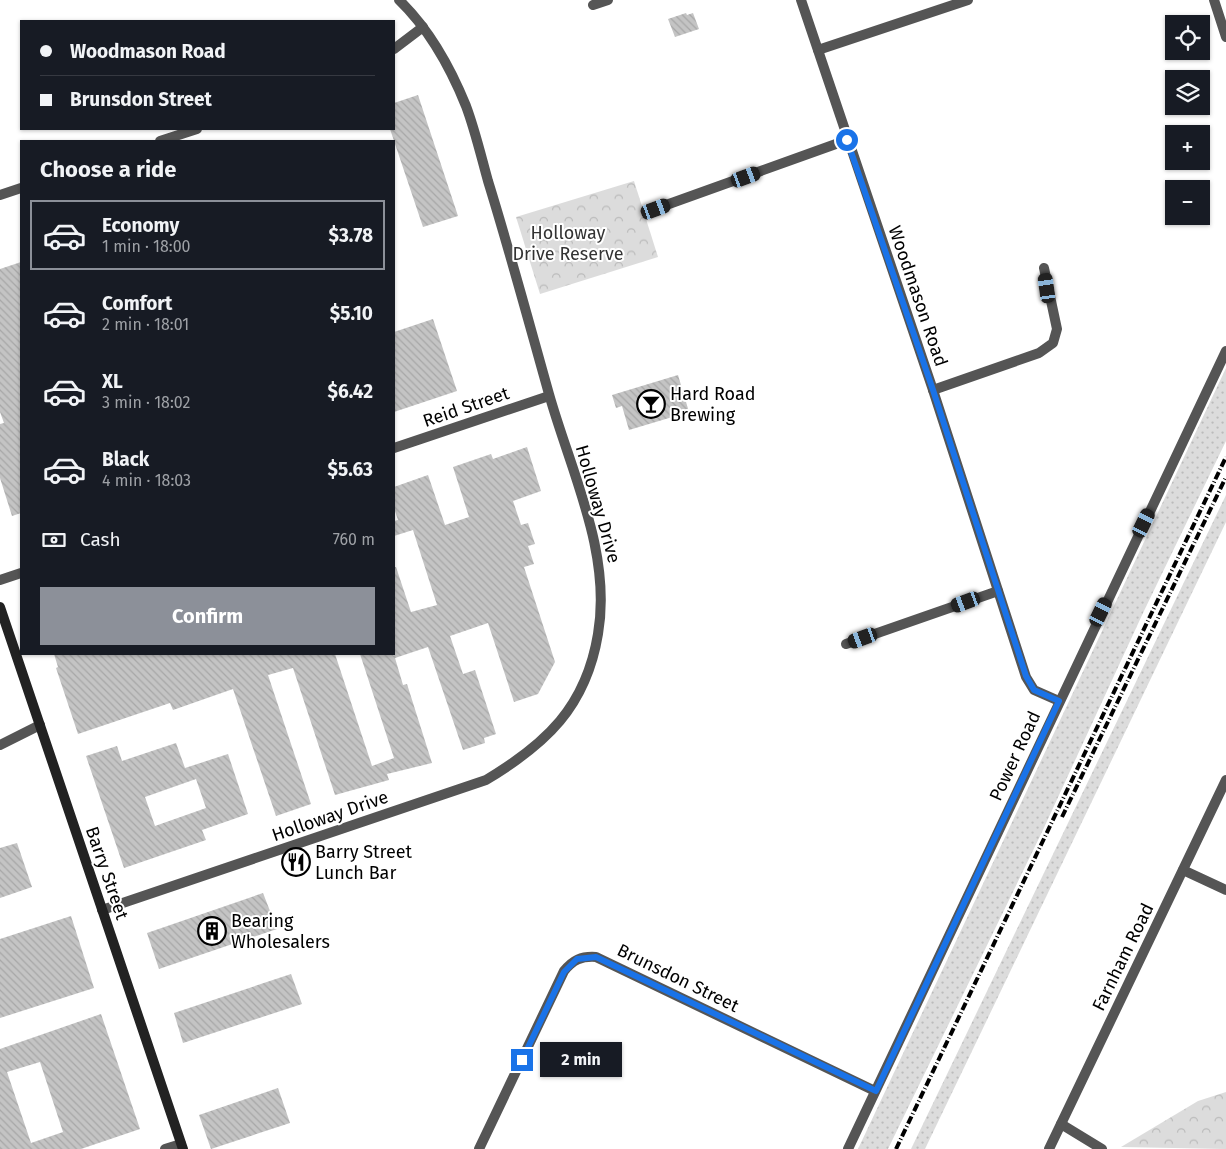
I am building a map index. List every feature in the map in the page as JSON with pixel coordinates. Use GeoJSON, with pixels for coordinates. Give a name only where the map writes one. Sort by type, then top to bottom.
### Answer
{"type":"FeatureCollection","features":[{"type":"Feature","properties":{"kind":"main road","name":"Barry Street"},"geometry":{"type":"LineString","coordinates":[[0,607],[182,1146]]}},
{"type":"Feature","properties":{"kind":"street","name":"Holloway Drive"},"geometry":{"type":"LineString","coordinates":[[102,910],[486,780],[538,746],[561,721],[575,700],[593,659],[601,610],[602,585],[600,562],[550,396],[513,263],[465,105],[443,60],[423,27],[399,0]]}},
{"type":"Feature","properties":{"kind":"street"},"geometry":{"type":"LineString","coordinates":[[594,5],[608,0]]}},
{"type":"Feature","properties":{"kind":"street","name":"Woodmason Road"},"geometry":{"type":"LineString","coordinates":[[801,0],[933,390],[1026,676],[1034,690],[1059,701]]}},
{"type":"Feature","properties":{"kind":"street"},"geometry":{"type":"LineString","coordinates":[[818,50],[968,0]]}},
{"type":"Feature","properties":{"kind":"street"},"geometry":{"type":"LineString","coordinates":[[1214,0],[1226,36]]}},
{"type":"Feature","properties":{"kind":"street"},"geometry":{"type":"LineString","coordinates":[[395,48],[423,27]]}},
{"type":"Feature","properties":{"kind":"street"},"geometry":{"type":"LineString","coordinates":[[163,140],[194,130]]}},
{"type":"Feature","properties":{"kind":"street"},"geometry":{"type":"LineString","coordinates":[[656,209],[847,140]]}},
{"type":"Feature","properties":{"kind":"street"},"geometry":{"type":"LineString","coordinates":[[0,195],[20,188]]}},
{"type":"Feature","properties":{"kind":"street"},"geometry":{"type":"LineString","coordinates":[[933,390],[1039,353],[1052,342],[1057,329],[1044,268]]}},
{"type":"Feature","properties":{"kind":"street","name":"Power Road"},"geometry":{"type":"LineString","coordinates":[[848,1149],[1226,351]]}},
{"type":"Feature","properties":{"kind":"street","name":"Reid Street"},"geometry":{"type":"LineString","coordinates":[[395,448],[550,396]]}},
{"type":"Feature","properties":{"kind":"street"},"geometry":{"type":"LineString","coordinates":[[0,580],[20,573]]}},
{"type":"Feature","properties":{"kind":"street"},"geometry":{"type":"LineString","coordinates":[[846,644],[998,591]]}},
{"type":"Feature","properties":{"kind":"street"},"geometry":{"type":"LineString","coordinates":[[0,745],[40,725]]}},
{"type":"Feature","properties":{"kind":"street","name":"Farnham Road"},"geometry":{"type":"LineString","coordinates":[[1049,1149],[1226,780]]}},
{"type":"Feature","properties":{"kind":"street"},"geometry":{"type":"LineString","coordinates":[[1183,870],[1226,890]]}},
{"type":"Feature","properties":{"kind":"street","name":"Brunsdon Street"},"geometry":{"type":"LineString","coordinates":[[479,1149],[564,972],[577,959],[586,956],[596,957],[876,1091]]}},
{"type":"Feature","properties":{"kind":"street"},"geometry":{"type":"LineString","coordinates":[[1061,1124],[1102,1149]]}},
{"type":"Feature","properties":{"kind":"street"},"geometry":{"type":"LineString","coordinates":[[165,1149],[182,1146]]}},
{"type":"Feature","properties":{"kind":"green space","name":"Holloway Drive Reserve"},"geometry":{"type":"Polygon","coordinates":[[[634,181],[658,257],[540,294],[516,217],[634,181]]]}},
{"type":"Feature","properties":{"kind":"green space"},"geometry":{"type":"Polygon","coordinates":[[[1226,368],[1226,441],[1143,613],[1042,832],[888,1149],[858,1149],[1226,368]]]}},
{"type":"Feature","properties":{"kind":"green space"},"geometry":{"type":"Polygon","coordinates":[[[1226,495],[1226,522],[925,1149],[911,1149],[1226,495]]]}},
{"type":"Feature","properties":{"kind":"green space"},"geometry":{"type":"Polygon","coordinates":[[[1226,1092],[1226,1149],[1121,1147],[1198,1101],[1226,1092]]]}},
{"type":"Feature","properties":{"kind":"building"},"geometry":{"type":"Polygon","coordinates":[[[686,13],[687,15],[693,13],[699,29],[675,37],[668,19],[686,13]]]}},
{"type":"Feature","properties":{"kind":"building"},"geometry":{"type":"Polygon","coordinates":[[[418,95],[458,216],[423,227],[390,130],[395,130],[395,103],[418,95]]]}},
{"type":"Feature","properties":{"kind":"building"},"geometry":{"type":"Polygon","coordinates":[[[20,262],[20,513],[12,516],[0,478],[0,424],[4,423],[0,412],[0,269],[20,262]]]}},
{"type":"Feature","properties":{"kind":"building"},"geometry":{"type":"Polygon","coordinates":[[[433,319],[457,391],[395,412],[395,332],[433,319]]]}},
{"type":"Feature","properties":{"kind":"building"},"geometry":{"type":"Polygon","coordinates":[[[678,375],[689,412],[629,430],[622,406],[616,408],[612,395],[678,375]]]}},
{"type":"Feature","properties":{"kind":"building"},"geometry":{"type":"Polygon","coordinates":[[[527,447],[541,491],[513,501],[521,525],[528,523],[535,544],[528,546],[534,564],[524,567],[555,662],[538,694],[514,702],[488,623],[450,636],[463,674],[475,670],[496,734],[484,738],[485,743],[463,750],[428,647],[395,658],[403,685],[407,684],[432,763],[387,774],[389,780],[335,795],[293,668],[268,675],[311,804],[276,816],[233,689],[173,710],[170,703],[78,734],[56,668],[58,667],[54,655],[335,655],[372,766],[394,758],[360,655],[395,655],[395,567],[411,612],[437,605],[413,530],[395,536],[395,521],[398,520],[395,511],[395,487],[428,475],[445,525],[469,517],[453,467],[491,454],[493,459],[527,447]]]}},
{"type":"Feature","properties":{"kind":"building"},"geometry":{"type":"Polygon","coordinates":[[[176,743],[185,768],[228,754],[248,814],[202,830],[206,840],[124,868],[86,756],[117,746],[122,761],[176,743]],[[196,779],[145,797],[155,826],[206,808],[196,779]]]}},
{"type":"Feature","properties":{"kind":"building"},"geometry":{"type":"Polygon","coordinates":[[[17,843],[32,887],[0,898],[0,848],[17,843]]]}},
{"type":"Feature","properties":{"kind":"building","name":"Bearing Wholesalers"},"geometry":{"type":"Polygon","coordinates":[[[263,893],[277,929],[159,969],[147,933],[263,893]]]}},
{"type":"Feature","properties":{"kind":"building"},"geometry":{"type":"Polygon","coordinates":[[[71,916],[94,988],[0,1018],[0,939],[71,916]]]}},
{"type":"Feature","properties":{"kind":"building","name":"Bearing Wholesalers"},"geometry":{"type":"Polygon","coordinates":[[[291,974],[302,1004],[183,1043],[174,1013],[291,974]]]}},
{"type":"Feature","properties":{"kind":"building"},"geometry":{"type":"Polygon","coordinates":[[[101,1014],[140,1129],[81,1149],[0,1149],[0,1049],[101,1014]],[[40,1062],[7,1072],[31,1143],[63,1132],[40,1062]]]}},
{"type":"Feature","properties":{"kind":"building"},"geometry":{"type":"Polygon","coordinates":[[[278,1088],[290,1123],[211,1149],[199,1115],[278,1088]]]}},
{"type":"Feature","properties":{"kind":"railway"},"geometry":{"type":"LineString","coordinates":[[896,1149],[1226,457]]}},
{"type":"Feature","properties":{"kind":"railway"},"geometry":{"type":"LineString","coordinates":[[1062,817],[1226,477]]}},
{"type":"Feature","properties":{"kind":"place","name":"Hard Road Brewing"},"geometry":{"type":"Point","coordinates":[651,404]}},
{"type":"Feature","properties":{"kind":"place","name":"Barry Street Lunch Bar"},"geometry":{"type":"Point","coordinates":[296,862]}},
{"type":"Feature","properties":{"kind":"place","name":"Bearing Wholesalers"},"geometry":{"type":"Point","coordinates":[212,931]}},
{"type":"Feature","properties":{"kind":"route"},"geometry":{"type":"LineString","coordinates":[[522,1060],[564,972],[569,964],[586,956],[596,957],[876,1091],[1059,701],[1034,690],[1026,676],[933,390],[847,140]]}}]}
